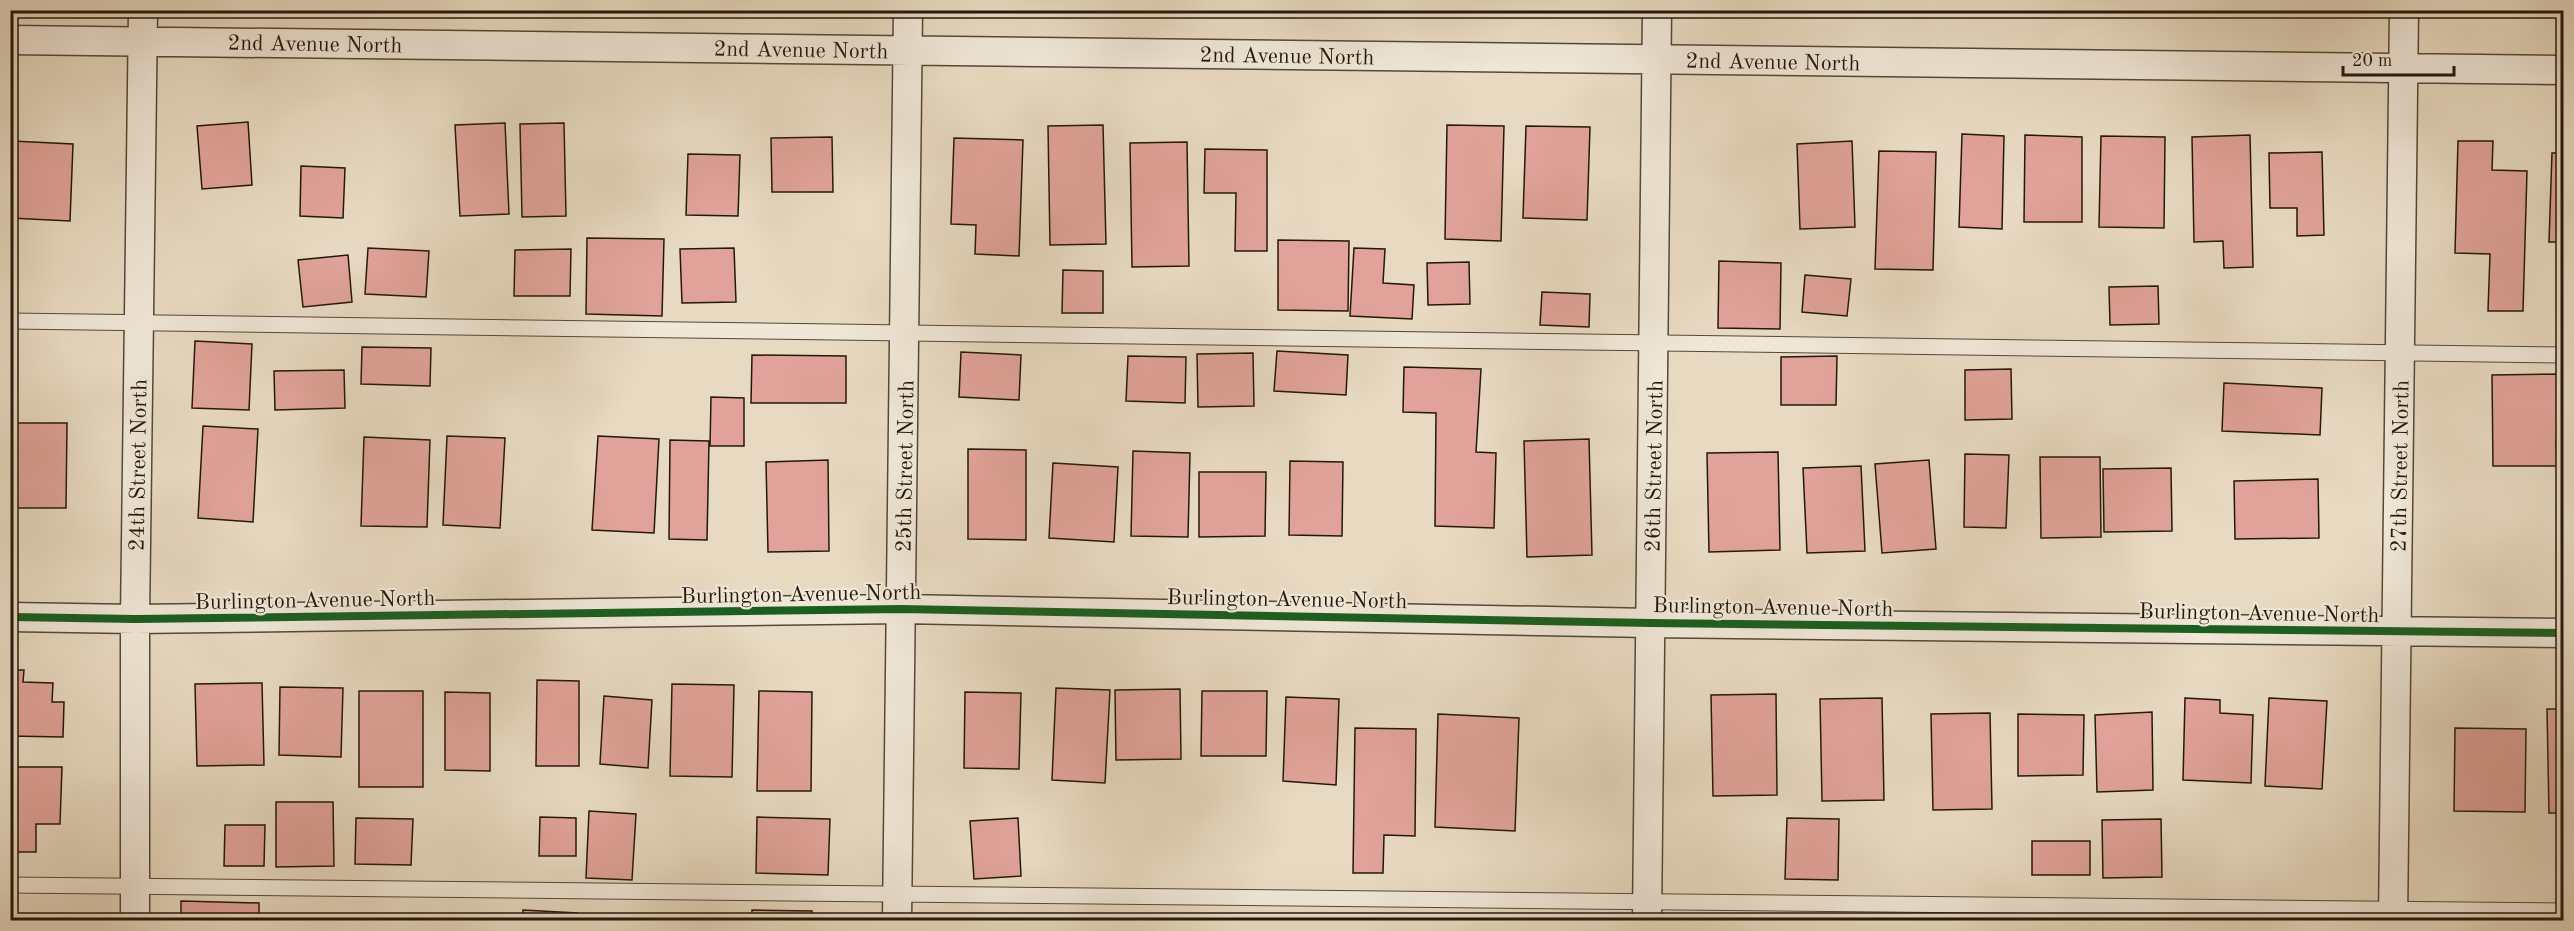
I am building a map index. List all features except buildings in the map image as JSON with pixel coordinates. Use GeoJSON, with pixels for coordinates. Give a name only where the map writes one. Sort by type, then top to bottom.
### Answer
{"type":"FeatureCollection","features":[{"type":"Feature","properties":{"kind":"street","name":"24th Street North"},"geometry":{"type":"LineString","coordinates":[[135,921],[135,619],[143,10]]}},
{"type":"Feature","properties":{"kind":"street","name":"25th Street North"},"geometry":{"type":"LineString","coordinates":[[897,907],[908,10]]}},
{"type":"Feature","properties":{"kind":"street","name":"26th Street North"},"geometry":{"type":"LineString","coordinates":[[1647,911],[1657,10]]}},
{"type":"Feature","properties":{"kind":"street","name":"27th Street North"},"geometry":{"type":"LineString","coordinates":[[2393,915],[2404,10]]}},
{"type":"Feature","properties":{"kind":"street","name":"2nd Avenue North"},"geometry":{"type":"LineString","coordinates":[[10,40],[2564,70]]}},
{"type":"Feature","properties":{"kind":"street","name":"Burlington Avenue North"},"geometry":{"type":"LineString","coordinates":[[10,617],[135,619],[902,609],[1651,623],[2564,633]]}},
{"type":"Feature","properties":{"kind":"lane"},"geometry":{"type":"LineString","coordinates":[[10,321],[2564,355]]}},
{"type":"Feature","properties":{"kind":"lane"},"geometry":{"type":"LineString","coordinates":[[10,885],[135,886],[897,907],[2393,915],[2564,911]]}},
{"type":"Feature","properties":{"kind":"cycle path"},"geometry":{"type":"LineString","coordinates":[[10,617],[135,619],[902,609],[1651,623],[2564,633]]}}]}
